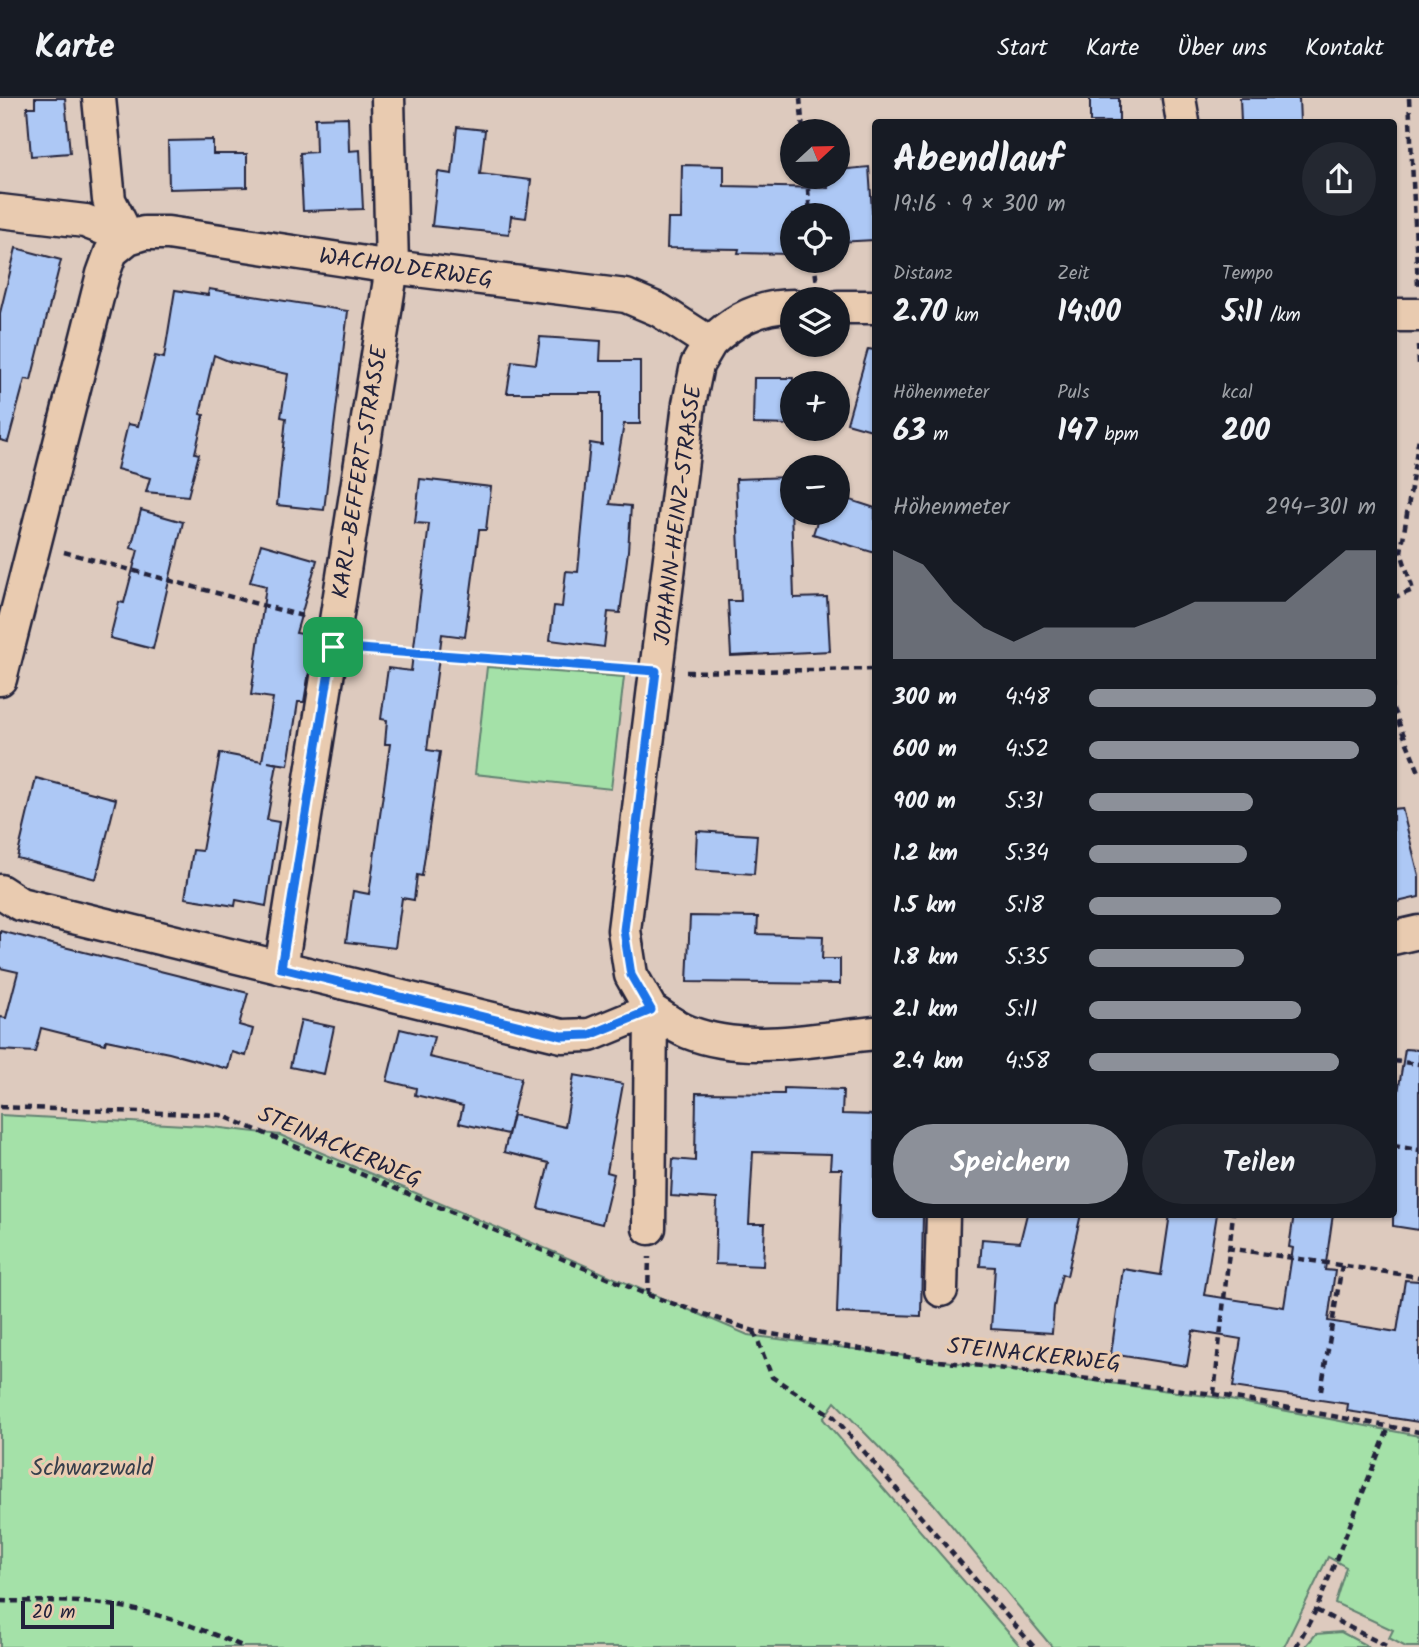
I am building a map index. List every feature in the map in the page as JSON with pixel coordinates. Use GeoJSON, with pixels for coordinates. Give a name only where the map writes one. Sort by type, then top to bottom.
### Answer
{"type":"FeatureCollection","features":[{"type":"Feature","properties":{"kind":"street"},"geometry":{"type":"LineString","coordinates":[[0,679],[103,274],[111,251],[128,238],[109,200],[99,98]]}},
{"type":"Feature","properties":{"kind":"street","name":"KARL-BEFFERT-STRASSE"},"geometry":{"type":"LineString","coordinates":[[281,968],[392,267],[388,98]]}},
{"type":"Feature","properties":{"kind":"street"},"geometry":{"type":"LineString","coordinates":[[1179,98],[1182,119]]}},
{"type":"Feature","properties":{"kind":"street","name":"WACHOLDERWEG"},"geometry":{"type":"LineString","coordinates":[[0,211],[85,221],[128,238],[144,233],[168,233],[392,267],[626,296],[659,310],[710,343]]}},
{"type":"Feature","properties":{"kind":"street"},"geometry":{"type":"LineString","coordinates":[[850,304],[872,307]]}},
{"type":"Feature","properties":{"kind":"street"},"geometry":{"type":"LineString","coordinates":[[710,343],[726,326],[748,314],[780,307]]}},
{"type":"Feature","properties":{"kind":"street"},"geometry":{"type":"LineString","coordinates":[[1397,315],[1419,315]]}},
{"type":"Feature","properties":{"kind":"street","name":"JOHANN-HEINZ-STRASSE"},"geometry":{"type":"LineString","coordinates":[[651,1010],[631,975],[624,930],[689,404],[697,365],[710,343]]}},
{"type":"Feature","properties":{"kind":"street"},"geometry":{"type":"LineString","coordinates":[[0,891],[20,904],[562,1036],[590,1035],[651,1010]]}},
{"type":"Feature","properties":{"kind":"street"},"geometry":{"type":"LineString","coordinates":[[1397,937],[1419,932]]}},
{"type":"Feature","properties":{"kind":"street"},"geometry":{"type":"LineString","coordinates":[[651,1010],[686,1031],[723,1042],[771,1043],[872,1033]]}},
{"type":"Feature","properties":{"kind":"street"},"geometry":{"type":"LineString","coordinates":[[649,1228],[651,1010]]}},
{"type":"Feature","properties":{"kind":"street"},"geometry":{"type":"LineString","coordinates":[[941,1290],[943,1218]]}},
{"type":"Feature","properties":{"kind":"path"},"geometry":{"type":"LineString","coordinates":[[800,98],[802,119]]}},
{"type":"Feature","properties":{"kind":"path"},"geometry":{"type":"LineString","coordinates":[[1409,98],[1419,298]]}},
{"type":"Feature","properties":{"kind":"path"},"geometry":{"type":"LineString","coordinates":[[1418,354],[1419,365]]}},
{"type":"Feature","properties":{"kind":"path"},"geometry":{"type":"LineString","coordinates":[[1397,596],[1416,588],[1401,552],[1419,437]]}},
{"type":"Feature","properties":{"kind":"path"},"geometry":{"type":"LineString","coordinates":[[33,544],[334,636],[656,671],[872,669]]}},
{"type":"Feature","properties":{"kind":"path"},"geometry":{"type":"LineString","coordinates":[[1397,719],[1419,772]]}},
{"type":"Feature","properties":{"kind":"path"},"geometry":{"type":"LineString","coordinates":[[1397,1061],[1419,1064]]}},
{"type":"Feature","properties":{"kind":"path","name":"STEINACKERWEG"},"geometry":{"type":"LineString","coordinates":[[0,1107],[221,1115],[648,1295],[754,1331],[914,1358],[1214,1394],[1419,1432]]}},
{"type":"Feature","properties":{"kind":"path"},"geometry":{"type":"LineString","coordinates":[[1397,1147],[1419,1150]]}},
{"type":"Feature","properties":{"kind":"path"},"geometry":{"type":"LineString","coordinates":[[1214,1394],[1227,1248],[1232,1218]]}},
{"type":"Feature","properties":{"kind":"path"},"geometry":{"type":"LineString","coordinates":[[648,1295],[649,1228]]}},
{"type":"Feature","properties":{"kind":"path"},"geometry":{"type":"LineString","coordinates":[[1227,1248],[1419,1277]]}},
{"type":"Feature","properties":{"kind":"path"},"geometry":{"type":"LineString","coordinates":[[1321,1391],[1342,1265]]}},
{"type":"Feature","properties":{"kind":"path"},"geometry":{"type":"LineString","coordinates":[[754,1331],[772,1377],[834,1417],[1034,1647]]}},
{"type":"Feature","properties":{"kind":"path"},"geometry":{"type":"LineString","coordinates":[[1296,1647],[1316,1610],[1389,1427]]}},
{"type":"Feature","properties":{"kind":"path"},"geometry":{"type":"LineString","coordinates":[[0,1601],[92,1603],[146,1611],[204,1629],[244,1647]]}},
{"type":"Feature","properties":{"kind":"path"},"geometry":{"type":"LineString","coordinates":[[1316,1610],[1388,1647]]}},
{"type":"Feature","properties":{"kind":"green space"},"geometry":{"type":"Polygon","coordinates":[[[487,667],[624,677],[611,789],[475,774],[487,667]]]}},
{"type":"Feature","properties":{"kind":"green space","name":"Schwarzwald"},"geometry":{"type":"Polygon","coordinates":[[[0,1115],[204,1126],[280,1135],[748,1335],[1214,1397],[1419,1436],[1419,1647],[1406,1647],[1389,1638],[1393,1630],[1335,1603],[1346,1567],[1328,1557],[1284,1647],[1052,1647],[933,1503],[835,1402],[823,1419],[1021,1647],[0,1647],[0,1115]]]}},
{"type":"Feature","properties":{"kind":"green space"},"geometry":{"type":"Polygon","coordinates":[[[1341,1632],[1369,1647],[1305,1647],[1316,1634],[1341,1632]]]}},
{"type":"Feature","properties":{"kind":"building"},"geometry":{"type":"Polygon","coordinates":[[[35,98],[65,98],[70,153],[31,156],[27,107],[35,107],[35,98]]]}},
{"type":"Feature","properties":{"kind":"building"},"geometry":{"type":"Polygon","coordinates":[[[1090,98],[1119,98],[1119,119],[1090,119],[1090,98]]]}},
{"type":"Feature","properties":{"kind":"building"},"geometry":{"type":"Polygon","coordinates":[[[1240,98],[1299,98],[1300,119],[1241,119],[1240,98]]]}},
{"type":"Feature","properties":{"kind":"building"},"geometry":{"type":"Polygon","coordinates":[[[348,117],[349,151],[360,150],[363,209],[303,211],[300,153],[316,152],[315,118],[348,117]]]}},
{"type":"Feature","properties":{"kind":"building"},"geometry":{"type":"Polygon","coordinates":[[[457,127],[485,130],[480,174],[531,180],[526,218],[511,216],[509,234],[432,226],[438,172],[452,174],[457,127]]]}},
{"type":"Feature","properties":{"kind":"building"},"geometry":{"type":"Polygon","coordinates":[[[213,140],[213,154],[247,154],[247,187],[169,189],[168,141],[213,140]]]}},
{"type":"Feature","properties":{"kind":"building"},"geometry":{"type":"Polygon","coordinates":[[[682,165],[724,166],[724,186],[780,189],[850,189],[850,169],[869,167],[872,240],[850,241],[850,203],[780,203],[780,254],[738,253],[739,249],[667,248],[668,219],[681,219],[682,165]]]}},
{"type":"Feature","properties":{"kind":"building"},"geometry":{"type":"Polygon","coordinates":[[[16,248],[61,260],[31,380],[25,379],[8,442],[0,440],[0,313],[16,248]]]}},
{"type":"Feature","properties":{"kind":"building"},"geometry":{"type":"Polygon","coordinates":[[[209,289],[348,311],[324,510],[277,505],[286,418],[281,417],[288,374],[231,362],[214,355],[200,414],[204,415],[195,453],[199,454],[188,496],[146,492],[150,478],[117,469],[128,424],[138,426],[155,356],[164,358],[175,290],[208,295],[209,289]]]}},
{"type":"Feature","properties":{"kind":"building"},"geometry":{"type":"Polygon","coordinates":[[[540,337],[601,341],[600,361],[640,361],[640,424],[624,424],[610,504],[631,506],[620,613],[608,612],[604,647],[550,640],[554,606],[562,607],[566,571],[578,572],[590,443],[602,445],[602,393],[507,393],[512,361],[536,364],[540,337]]]}},
{"type":"Feature","properties":{"kind":"building"},"geometry":{"type":"Polygon","coordinates":[[[868,349],[872,350],[872,430],[850,424],[850,412],[868,349]]]}},
{"type":"Feature","properties":{"kind":"building"},"geometry":{"type":"Polygon","coordinates":[[[754,378],[780,378],[780,425],[753,424],[754,378]]]}},
{"type":"Feature","properties":{"kind":"building"},"geometry":{"type":"Polygon","coordinates":[[[780,477],[780,525],[792,525],[794,598],[827,597],[830,651],[731,656],[728,601],[741,601],[736,479],[780,477]]]}},
{"type":"Feature","properties":{"kind":"building"},"geometry":{"type":"Polygon","coordinates":[[[420,479],[491,487],[486,530],[479,530],[465,637],[442,634],[427,750],[440,752],[422,876],[417,875],[414,900],[402,898],[395,948],[346,942],[353,891],[369,894],[390,744],[385,744],[387,720],[381,719],[388,668],[411,671],[429,524],[415,523],[420,479]]]}},
{"type":"Feature","properties":{"kind":"building"},"geometry":{"type":"Polygon","coordinates":[[[850,500],[872,507],[872,552],[813,534],[816,525],[850,525],[850,500]]]}},
{"type":"Feature","properties":{"kind":"building"},"geometry":{"type":"Polygon","coordinates":[[[141,510],[183,522],[153,649],[110,638],[119,602],[124,603],[138,550],[131,548],[141,510]]]}},
{"type":"Feature","properties":{"kind":"building"},"geometry":{"type":"Polygon","coordinates":[[[261,544],[317,560],[296,633],[315,636],[304,702],[298,702],[288,765],[268,762],[277,764],[267,820],[279,822],[266,906],[236,900],[235,906],[185,898],[193,850],[202,851],[220,753],[262,761],[273,698],[251,695],[266,586],[250,582],[261,544]]]}},
{"type":"Feature","properties":{"kind":"building"},"geometry":{"type":"Polygon","coordinates":[[[36,778],[116,799],[96,879],[17,858],[36,778]]]}},
{"type":"Feature","properties":{"kind":"building"},"geometry":{"type":"Polygon","coordinates":[[[1402,808],[1419,876],[1419,897],[1397,902],[1397,809],[1402,808]]]}},
{"type":"Feature","properties":{"kind":"building"},"geometry":{"type":"Polygon","coordinates":[[[697,831],[757,835],[754,874],[695,870],[697,831]]]}},
{"type":"Feature","properties":{"kind":"building"},"geometry":{"type":"Polygon","coordinates":[[[690,916],[758,917],[757,934],[823,936],[822,959],[840,959],[840,984],[687,982],[690,916]]]}},
{"type":"Feature","properties":{"kind":"building"},"geometry":{"type":"Polygon","coordinates":[[[0,931],[248,993],[239,1025],[253,1029],[246,1056],[232,1052],[228,1069],[169,1053],[106,1040],[105,1044],[41,1028],[35,1052],[0,1050],[0,1017],[6,1018],[18,972],[0,968],[0,931]]]}},
{"type":"Feature","properties":{"kind":"building"},"geometry":{"type":"Polygon","coordinates":[[[301,1020],[334,1027],[324,1074],[290,1067],[301,1020]]]}},
{"type":"Feature","properties":{"kind":"building"},"geometry":{"type":"Polygon","coordinates":[[[400,1029],[434,1037],[429,1057],[521,1078],[508,1134],[459,1123],[463,1106],[415,1095],[416,1088],[387,1081],[400,1029]]]}},
{"type":"Feature","properties":{"kind":"building"},"geometry":{"type":"Polygon","coordinates":[[[1405,1049],[1419,1050],[1419,1230],[1393,1226],[1393,1218],[1397,1218],[1397,1099],[1405,1049]]]}},
{"type":"Feature","properties":{"kind":"building"},"geometry":{"type":"Polygon","coordinates":[[[574,1075],[623,1084],[607,1172],[614,1174],[602,1224],[538,1208],[549,1163],[504,1152],[513,1115],[565,1127],[574,1075]]]}},
{"type":"Feature","properties":{"kind":"building"},"geometry":{"type":"Polygon","coordinates":[[[784,1088],[843,1090],[842,1114],[872,1115],[872,1218],[923,1218],[921,1316],[837,1313],[842,1169],[830,1169],[831,1154],[753,1152],[749,1224],[765,1224],[763,1266],[715,1264],[717,1199],[671,1196],[673,1159],[695,1161],[696,1093],[784,1094],[784,1088]]]}},
{"type":"Feature","properties":{"kind":"building"},"geometry":{"type":"Polygon","coordinates":[[[1026,1218],[1080,1218],[1067,1276],[1062,1274],[1054,1307],[1052,1333],[991,1329],[995,1267],[980,1266],[982,1239],[1020,1242],[1026,1218]]]}},
{"type":"Feature","properties":{"kind":"building"},"geometry":{"type":"Polygon","coordinates":[[[1169,1218],[1216,1218],[1204,1295],[1284,1307],[1293,1248],[1289,1247],[1293,1218],[1332,1218],[1325,1270],[1335,1271],[1328,1321],[1397,1332],[1405,1280],[1419,1281],[1419,1422],[1347,1411],[1348,1404],[1233,1387],[1241,1339],[1193,1331],[1187,1366],[1111,1354],[1123,1269],[1161,1275],[1169,1218]]]}},
{"type":"Feature","properties":{"kind":"route"},"geometry":{"type":"LineString","coordinates":[[333,647],[656,671],[624,930],[631,975],[651,1010],[590,1035],[562,1036],[281,968],[333,647]]}}]}
